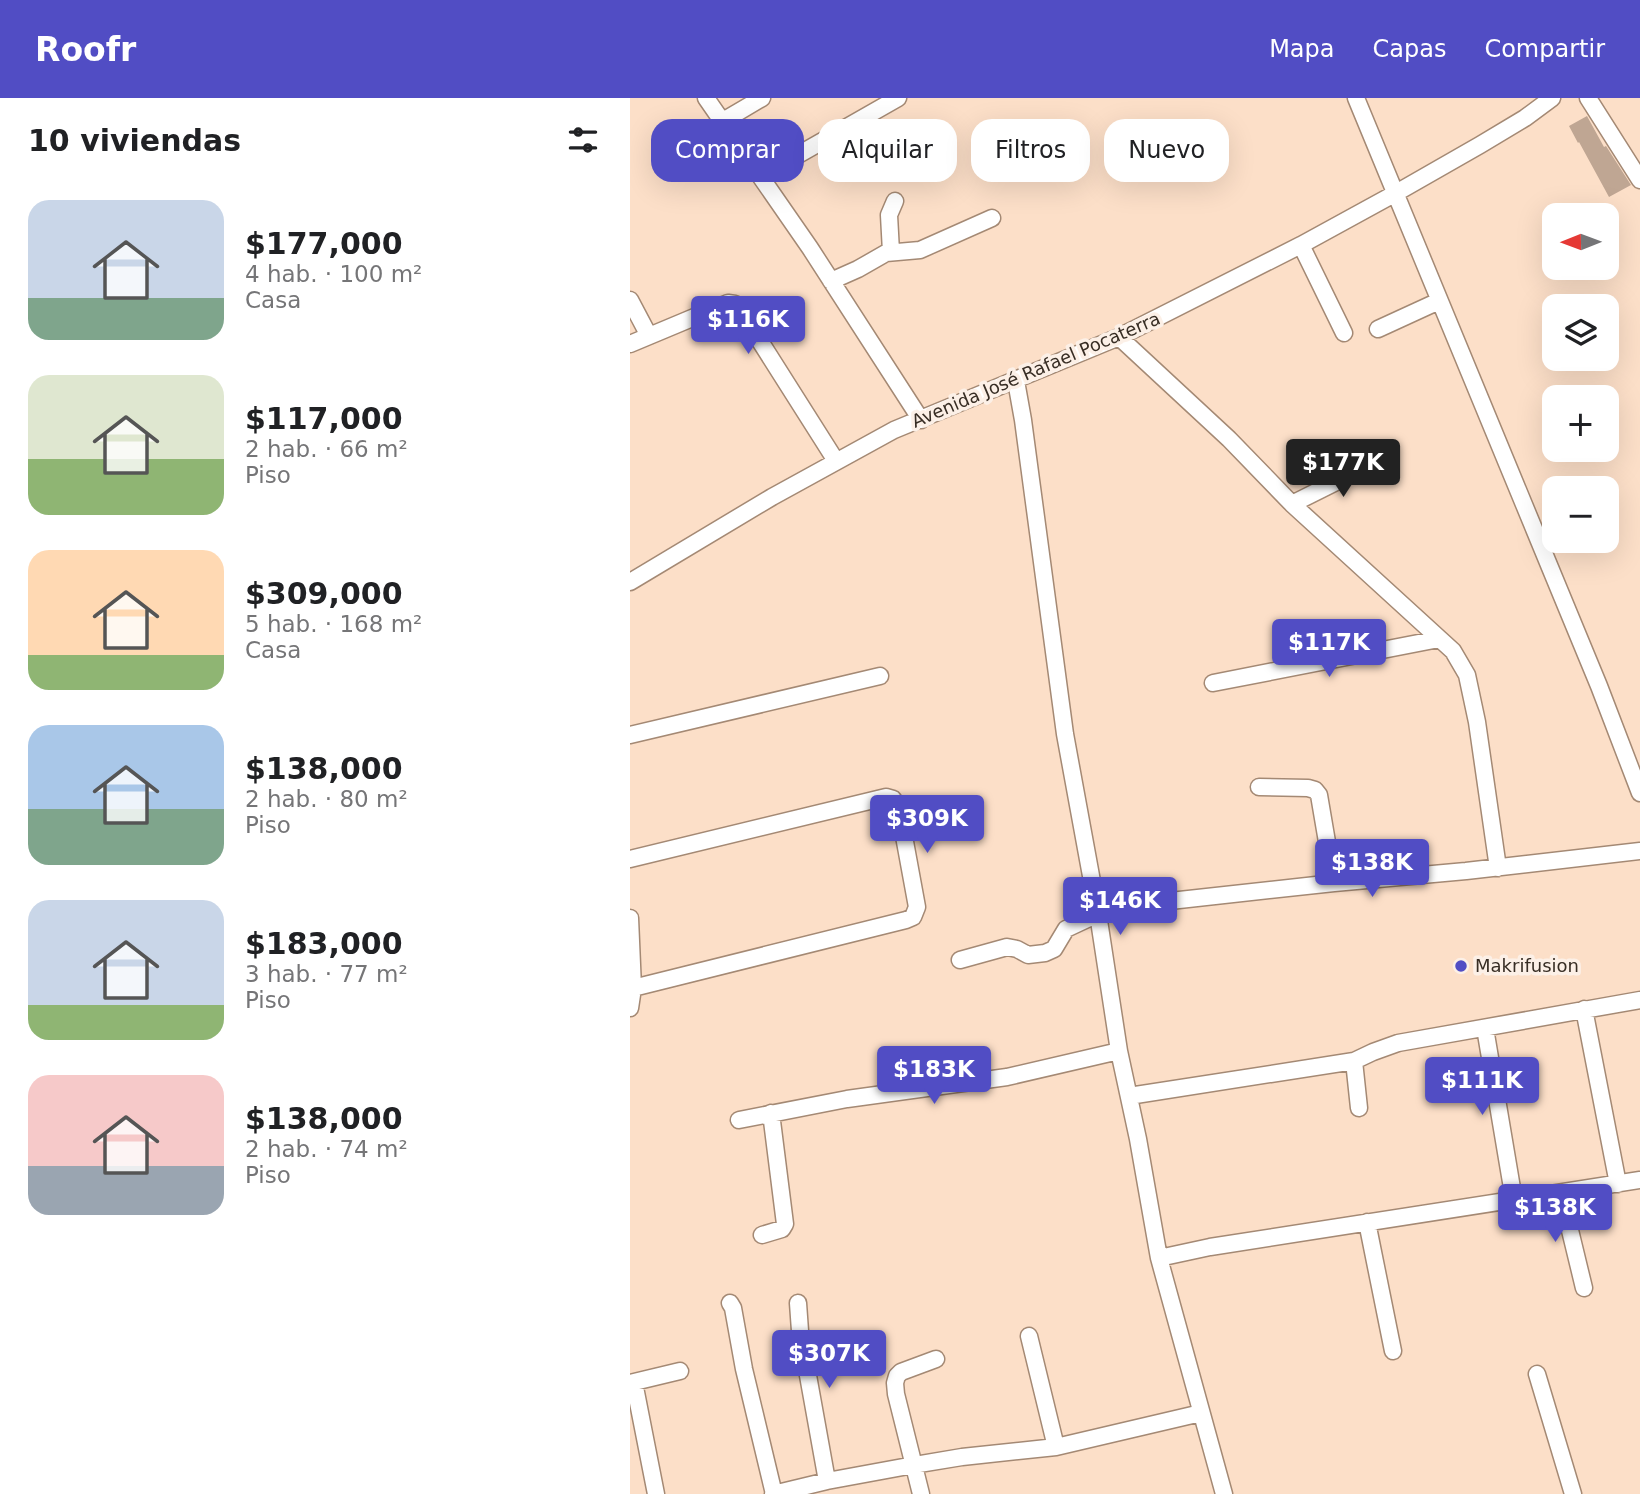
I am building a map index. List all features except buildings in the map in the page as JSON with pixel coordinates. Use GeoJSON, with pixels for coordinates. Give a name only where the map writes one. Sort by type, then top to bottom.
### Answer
{"type":"FeatureCollection","features":[{"type":"Feature","properties":{"kind":"street"},"geometry":{"type":"LineString","coordinates":[[706,98],[722,119]]}},
{"type":"Feature","properties":{"kind":"street"},"geometry":{"type":"LineString","coordinates":[[726,119],[762,98]]}},
{"type":"Feature","properties":{"kind":"street"},"geometry":{"type":"LineString","coordinates":[[804,152],[898,98]]}},
{"type":"Feature","properties":{"kind":"street"},"geometry":{"type":"LineString","coordinates":[[1356,98],[1599,686],[1640,793]]}},
{"type":"Feature","properties":{"kind":"street","name":"Avenida José Rafael Pocaterra"},"geometry":{"type":"LineString","coordinates":[[630,582],[772,497],[894,430],[1119,338],[1301,245],[1525,118],[1552,98]]}},
{"type":"Feature","properties":{"kind":"street"},"geometry":{"type":"LineString","coordinates":[[1588,98],[1640,180]]}},
{"type":"Feature","properties":{"kind":"street"},"geometry":{"type":"LineString","coordinates":[[765,182],[920,420]]}},
{"type":"Feature","properties":{"kind":"street"},"geometry":{"type":"LineString","coordinates":[[891,252],[889,215],[895,201]]}},
{"type":"Feature","properties":{"kind":"street"},"geometry":{"type":"LineString","coordinates":[[831,281],[880,256],[891,252],[920,250],[992,218]]}},
{"type":"Feature","properties":{"kind":"street"},"geometry":{"type":"LineString","coordinates":[[1301,245],[1344,333]]}},
{"type":"Feature","properties":{"kind":"street"},"geometry":{"type":"LineString","coordinates":[[630,300],[649,336]]}},
{"type":"Feature","properties":{"kind":"street"},"geometry":{"type":"LineString","coordinates":[[1378,329],[1439,301]]}},
{"type":"Feature","properties":{"kind":"street"},"geometry":{"type":"LineString","coordinates":[[630,344],[728,303],[735,304],[836,461]]}},
{"type":"Feature","properties":{"kind":"street"},"geometry":{"type":"LineString","coordinates":[[1119,338],[1229,439],[1292,504],[1453,651],[1467,675],[1477,722],[1498,868]]}},
{"type":"Feature","properties":{"kind":"street"},"geometry":{"type":"LineString","coordinates":[[1016,381],[1065,734],[1098,914],[1119,1051],[1159,1258],[1224,1494]]}},
{"type":"Feature","properties":{"kind":"street"},"geometry":{"type":"LineString","coordinates":[[1292,504],[1378,461]]}},
{"type":"Feature","properties":{"kind":"street"},"geometry":{"type":"LineString","coordinates":[[1213,683],[1439,639]]}},
{"type":"Feature","properties":{"kind":"street"},"geometry":{"type":"LineString","coordinates":[[630,735],[880,676]]}},
{"type":"Feature","properties":{"kind":"street"},"geometry":{"type":"LineString","coordinates":[[1259,787],[1308,788],[1319,795],[1335,883]]}},
{"type":"Feature","properties":{"kind":"street"},"geometry":{"type":"LineString","coordinates":[[630,859],[886,797],[892,799],[899,809],[918,907],[913,917],[906,920],[633,988]]}},
{"type":"Feature","properties":{"kind":"street"},"geometry":{"type":"LineString","coordinates":[[960,960],[1007,947],[1017,948],[1028,955],[1045,953],[1054,949],[1066,929],[1098,914],[1152,903],[1640,851]]}},
{"type":"Feature","properties":{"kind":"street"},"geometry":{"type":"LineString","coordinates":[[630,918],[633,988],[630,1008]]}},
{"type":"Feature","properties":{"kind":"street"},"geometry":{"type":"LineString","coordinates":[[1129,1096],[1354,1061],[1398,1042],[1640,1000]]}},
{"type":"Feature","properties":{"kind":"street"},"geometry":{"type":"LineString","coordinates":[[1584,1009],[1618,1184]]}},
{"type":"Feature","properties":{"kind":"street"},"geometry":{"type":"LineString","coordinates":[[1485,1028],[1514,1200]]}},
{"type":"Feature","properties":{"kind":"street"},"geometry":{"type":"LineString","coordinates":[[739,1120],[847,1098],[1007,1077],[1119,1051]]}},
{"type":"Feature","properties":{"kind":"street"},"geometry":{"type":"LineString","coordinates":[[1354,1061],[1359,1108]]}},
{"type":"Feature","properties":{"kind":"street"},"geometry":{"type":"LineString","coordinates":[[762,1235],[782,1229],[785,1223],[771,1113]]}},
{"type":"Feature","properties":{"kind":"street"},"geometry":{"type":"LineString","coordinates":[[1159,1258],[1210,1247],[1640,1180]]}},
{"type":"Feature","properties":{"kind":"street"},"geometry":{"type":"LineString","coordinates":[[1561,1193],[1584,1288]]}},
{"type":"Feature","properties":{"kind":"street"},"geometry":{"type":"LineString","coordinates":[[1367,1222],[1393,1351]]}},
{"type":"Feature","properties":{"kind":"street"},"geometry":{"type":"LineString","coordinates":[[730,1303],[774,1494],[808,1490],[827,1481],[962,1457],[1056,1447],[1201,1413]]}},
{"type":"Feature","properties":{"kind":"street"},"geometry":{"type":"LineString","coordinates":[[798,1303],[806,1369],[827,1481]]}},
{"type":"Feature","properties":{"kind":"street"},"geometry":{"type":"LineString","coordinates":[[1029,1336],[1056,1447]]}},
{"type":"Feature","properties":{"kind":"street"},"geometry":{"type":"LineString","coordinates":[[806,1369],[856,1356]]}},
{"type":"Feature","properties":{"kind":"street"},"geometry":{"type":"LineString","coordinates":[[921,1494],[895,1383],[901,1372],[936,1359]]}},
{"type":"Feature","properties":{"kind":"street"},"geometry":{"type":"LineString","coordinates":[[656,1494],[632,1383],[680,1371]]}},
{"type":"Feature","properties":{"kind":"street"},"geometry":{"type":"LineString","coordinates":[[1537,1374],[1573,1494]]}},
{"type":"Feature","properties":{"kind":"place","name":"Makrifusion"},"geometry":{"type":"Point","coordinates":[1461,966]}}]}
